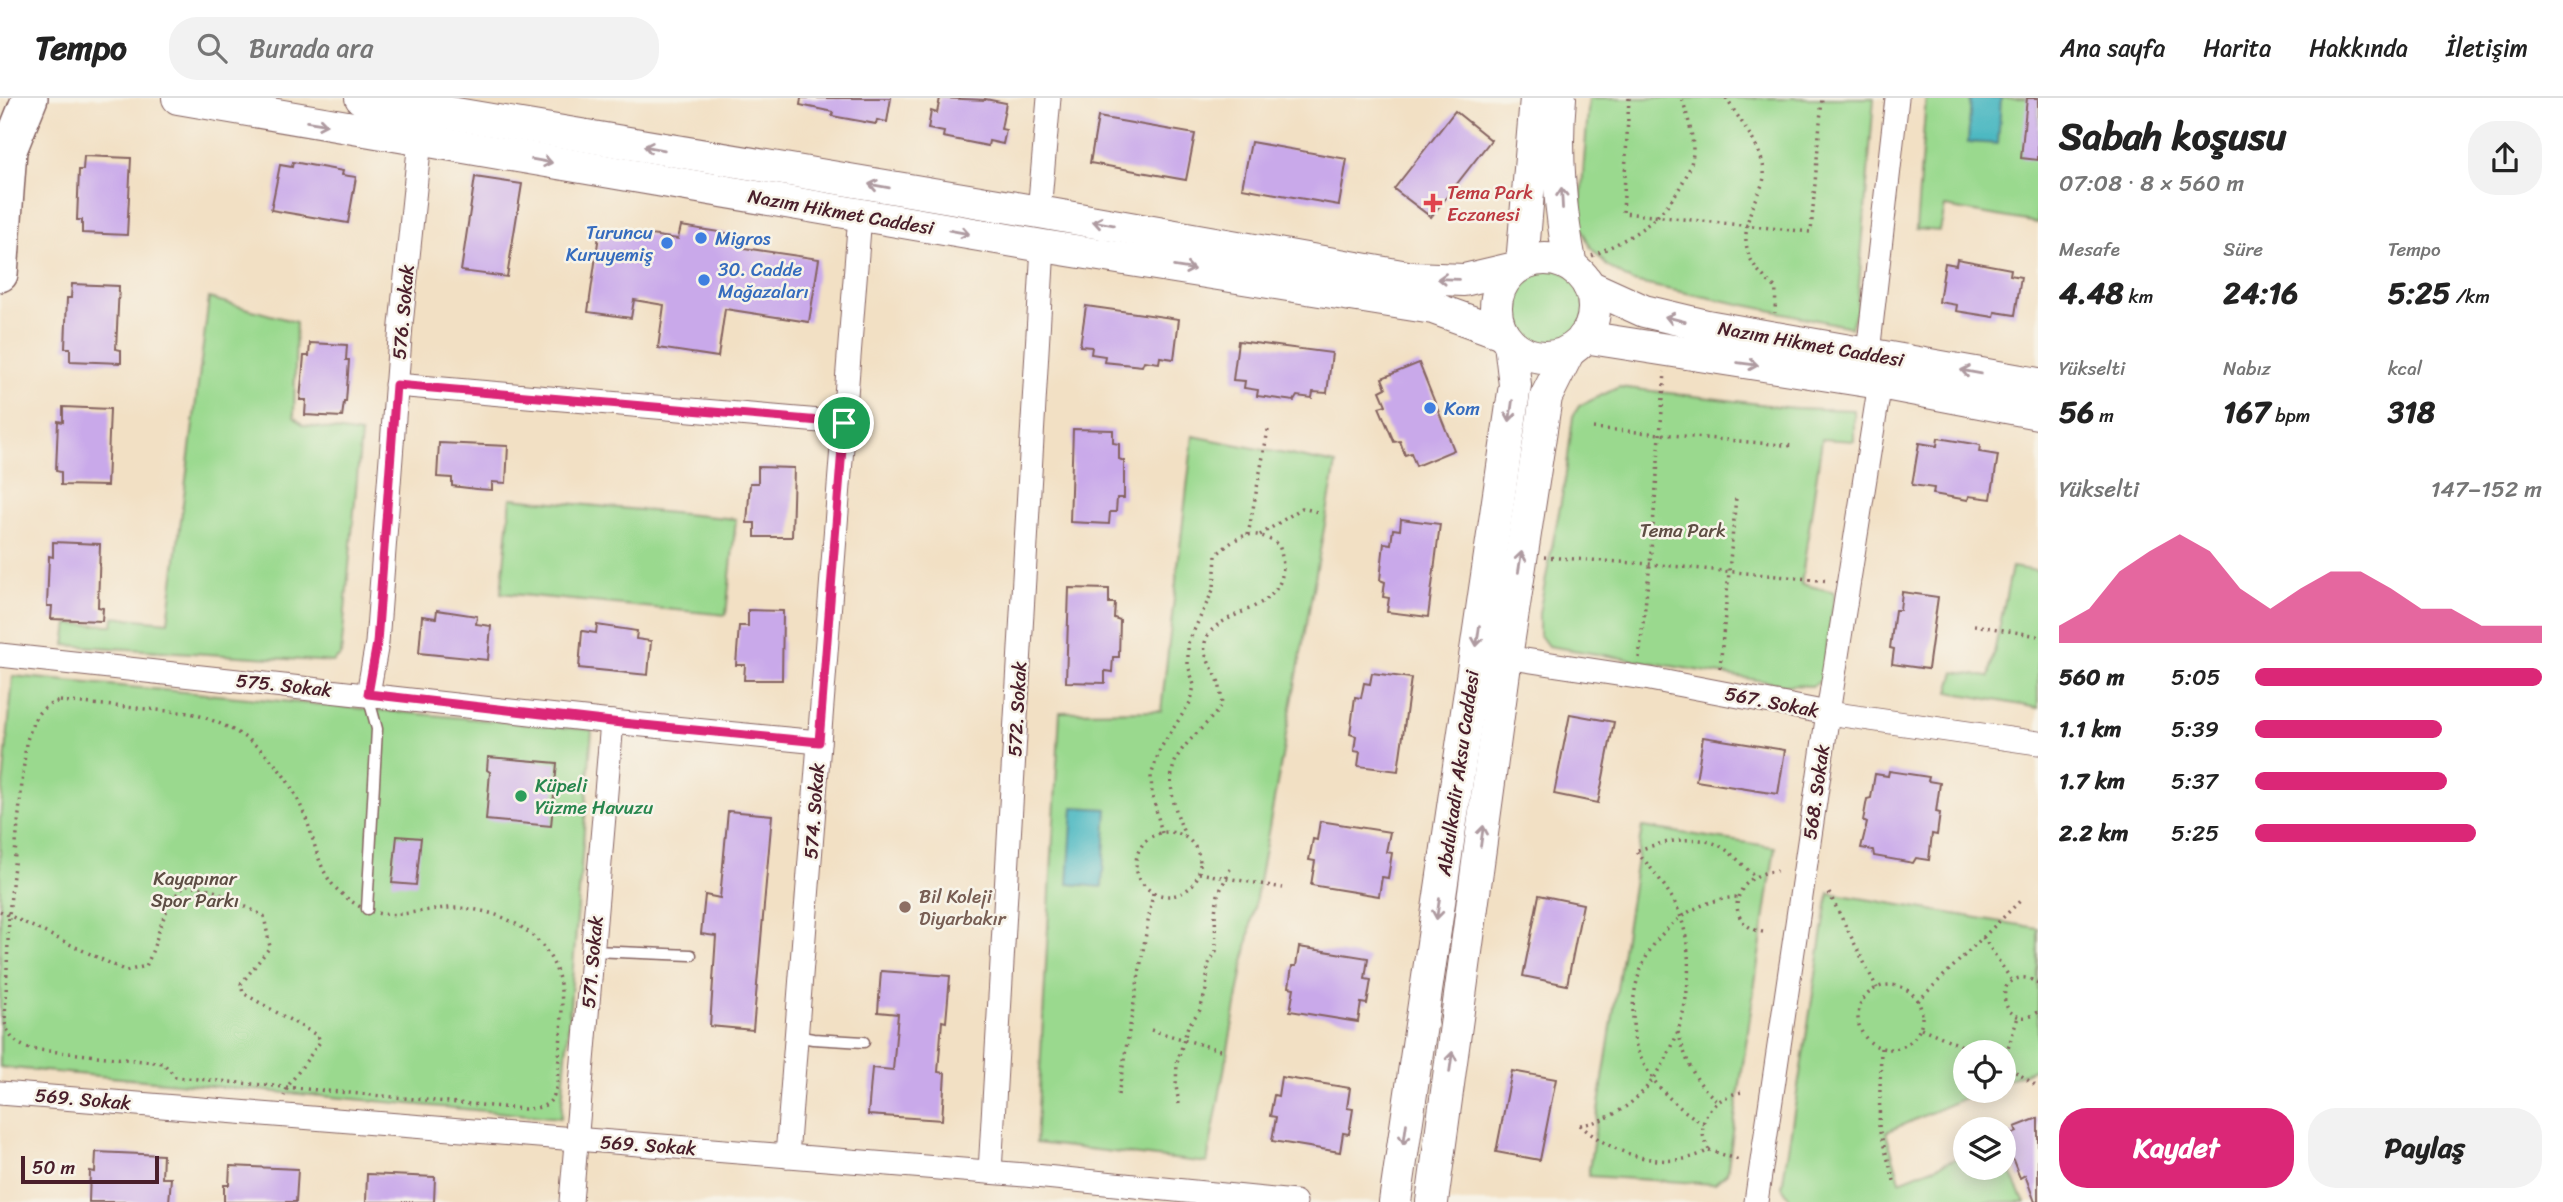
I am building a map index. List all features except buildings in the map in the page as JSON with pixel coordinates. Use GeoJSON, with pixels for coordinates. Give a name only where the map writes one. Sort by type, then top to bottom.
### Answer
{"type":"FeatureCollection","features":[{"type":"Feature","properties":{"kind":"main road"},"geometry":{"type":"LineString","coordinates":[[0,104],[18,98]]}},
{"type":"Feature","properties":{"kind":"main road"},"geometry":{"type":"LineString","coordinates":[[0,274],[9,150],[30,98]]}},
{"type":"Feature","properties":{"kind":"main road","name":"Nazım Hikmet Caddesi"},"geometry":{"type":"LineString","coordinates":[[178,98],[1043,246],[1433,308],[1506,338]]}},
{"type":"Feature","properties":{"kind":"main road","name":"Nazım Hikmet Caddesi"},"geometry":{"type":"LineString","coordinates":[[361,98],[416,103],[1037,202],[1413,278],[1464,280],[1518,266]]}},
{"type":"Feature","properties":{"kind":"main road"},"geometry":{"type":"LineString","coordinates":[[1518,266],[1536,98]]}},
{"type":"Feature","properties":{"kind":"main road"},"geometry":{"type":"LineString","coordinates":[[1560,98],[1558,120],[1564,231],[1580,276],[1594,303],[1592,321],[1576,344],[1554,356],[1523,352],[1506,338],[1497,319],[1496,305],[1505,279],[1518,266],[1538,259],[1555,259],[1580,276]]}},
{"type":"Feature","properties":{"kind":"main road","name":"Nazım Hikmet Caddesi"},"geometry":{"type":"LineString","coordinates":[[1580,276],[1644,311],[1774,340],[2038,384]]}},
{"type":"Feature","properties":{"kind":"main road","name":"Abdulkadir Aksu Caddesi"},"geometry":{"type":"LineString","coordinates":[[1395,1202],[1515,385],[1506,338]]}},
{"type":"Feature","properties":{"kind":"main road","name":"Nazım Hikmet Caddesi"},"geometry":{"type":"LineString","coordinates":[[1576,344],[1666,351],[1880,383],[2038,413]]}},
{"type":"Feature","properties":{"kind":"main road","name":"Abdulkadir Aksu Caddesi"},"geometry":{"type":"LineString","coordinates":[[1432,1202],[1506,657],[1546,397],[1576,344]]}},
{"type":"Feature","properties":{"kind":"street"},"geometry":{"type":"LineString","coordinates":[[1037,202],[1049,98]]}},
{"type":"Feature","properties":{"kind":"street"},"geometry":{"type":"LineString","coordinates":[[1868,354],[1897,98]]}},
{"type":"Feature","properties":{"kind":"street","name":"576. Sokak"},"geometry":{"type":"LineString","coordinates":[[368,694],[377,643],[396,385],[420,140]]}},
{"type":"Feature","properties":{"kind":"street","name":"574. Sokak"},"geometry":{"type":"LineString","coordinates":[[787,1156],[860,215]]}},
{"type":"Feature","properties":{"kind":"street","name":"572. Sokak"},"geometry":{"type":"LineString","coordinates":[[990,1172],[1043,246]]}},
{"type":"Feature","properties":{"kind":"street","name":"568. Sokak"},"geometry":{"type":"LineString","coordinates":[[1756,1202],[1880,383]]}},
{"type":"Feature","properties":{"kind":"street"},"geometry":{"type":"LineString","coordinates":[[396,385],[844,423]]}},
{"type":"Feature","properties":{"kind":"street","name":"575. Sokak"},"geometry":{"type":"LineString","coordinates":[[0,655],[819,742]]}},
{"type":"Feature","properties":{"kind":"street","name":"567. Sokak"},"geometry":{"type":"LineString","coordinates":[[1506,657],[1637,677],[1828,713],[2038,743]]}},
{"type":"Feature","properties":{"kind":"street","name":"571. Sokak"},"geometry":{"type":"LineString","coordinates":[[571,1202],[612,722]]}},
{"type":"Feature","properties":{"kind":"street","name":"569. Sokak"},"geometry":{"type":"LineString","coordinates":[[0,1093],[990,1172],[1295,1202]]}},
{"type":"Feature","properties":{"kind":"lane"},"geometry":{"type":"LineString","coordinates":[[367,909],[377,729],[368,694]]}},
{"type":"Feature","properties":{"kind":"lane"},"geometry":{"type":"LineString","coordinates":[[593,951],[691,955]]}},
{"type":"Feature","properties":{"kind":"lane"},"geometry":{"type":"LineString","coordinates":[[796,1036],[864,1042]]}},
{"type":"Feature","properties":{"kind":"path"},"geometry":{"type":"LineString","coordinates":[[1629,98],[1623,213],[1811,232],[1822,98]]}},
{"type":"Feature","properties":{"kind":"path"},"geometry":{"type":"LineString","coordinates":[[1580,276],[1659,216],[1675,197],[1688,172],[1693,153],[1682,98]]}},
{"type":"Feature","properties":{"kind":"path"},"geometry":{"type":"LineString","coordinates":[[1726,98],[1761,159],[1764,177],[1747,225],[1746,250],[1753,265],[1776,288],[1774,340]]}},
{"type":"Feature","properties":{"kind":"path"},"geometry":{"type":"LineString","coordinates":[[1637,677],[1650,564],[1666,351]]}},
{"type":"Feature","properties":{"kind":"path"},"geometry":{"type":"LineString","coordinates":[[1248,535],[1269,425]]}},
{"type":"Feature","properties":{"kind":"path"},"geometry":{"type":"LineString","coordinates":[[1593,428],[1794,446]]}},
{"type":"Feature","properties":{"kind":"path"},"geometry":{"type":"LineString","coordinates":[[1720,668],[1735,497]]}},
{"type":"Feature","properties":{"kind":"path"},"geometry":{"type":"LineString","coordinates":[[1260,535],[1302,508],[1321,513]]}},
{"type":"Feature","properties":{"kind":"path"},"geometry":{"type":"LineString","coordinates":[[1162,832],[1152,794],[1151,776],[1160,749],[1191,701],[1194,685],[1188,665],[1188,643],[1214,588],[1216,555],[1237,537],[1260,535],[1279,545],[1283,556],[1283,570],[1277,587],[1262,603],[1225,619],[1208,636],[1205,643],[1211,667],[1218,680],[1222,705],[1181,751],[1172,770],[1171,789],[1185,836]]}},
{"type":"Feature","properties":{"kind":"path"},"geometry":{"type":"LineString","coordinates":[[1521,556],[1650,564],[1850,583]]}},
{"type":"Feature","properties":{"kind":"path"},"geometry":{"type":"LineString","coordinates":[[1974,625],[2038,636]]}},
{"type":"Feature","properties":{"kind":"path"},"geometry":{"type":"LineString","coordinates":[[60,701],[190,713],[210,719],[237,730],[279,767],[294,789],[321,868],[332,886],[347,899],[385,916],[411,915],[446,908],[490,911],[516,923],[534,938],[549,955],[559,980],[561,1034],[557,1087],[551,1102],[542,1108],[524,1109],[176,1077],[163,1063],[30,1049],[16,1043],[8,1033],[5,1021],[9,915],[26,743],[34,718],[45,705],[60,701]]}},
{"type":"Feature","properties":{"kind":"path"},"geometry":{"type":"LineString","coordinates":[[1162,832],[1185,836],[1196,846],[1200,856],[1199,873],[1192,886],[1174,897],[1153,893],[1138,877],[1136,867],[1137,856],[1148,838],[1162,832]]}},
{"type":"Feature","properties":{"kind":"path"},"geometry":{"type":"LineString","coordinates":[[1740,1160],[1709,1150],[1697,1157],[1660,1161],[1624,1153],[1594,1138],[1580,1125],[1599,1123],[1640,1094],[1670,1050],[1685,1010],[1689,978],[1687,944],[1678,911],[1647,862],[1635,851],[1684,840],[1716,844],[1754,876]]}},
{"type":"Feature","properties":{"kind":"path"},"geometry":{"type":"LineString","coordinates":[[1180,1104],[1176,1086],[1177,1063],[1188,1026],[1200,1010],[1206,990],[1208,965],[1216,951],[1215,912],[1218,895],[1231,867]]}},
{"type":"Feature","properties":{"kind":"path"},"geometry":{"type":"LineString","coordinates":[[1763,932],[1753,930],[1741,920],[1738,897],[1745,883],[1754,876],[1777,871]]}},
{"type":"Feature","properties":{"kind":"path"},"geometry":{"type":"LineString","coordinates":[[1199,873],[1283,888]]}},
{"type":"Feature","properties":{"kind":"path"},"geometry":{"type":"LineString","coordinates":[[0,911],[126,971],[146,966],[172,898],[187,885],[210,889],[264,916],[270,947],[241,984],[243,993],[318,1036],[320,1042],[288,1086],[276,1115]]}},
{"type":"Feature","properties":{"kind":"path"},"geometry":{"type":"LineString","coordinates":[[1118,1095],[1153,893]]}},
{"type":"Feature","properties":{"kind":"path"},"geometry":{"type":"LineString","coordinates":[[1829,893],[1877,988]]}},
{"type":"Feature","properties":{"kind":"path"},"geometry":{"type":"LineString","coordinates":[[1704,1124],[1666,1096],[1652,1079],[1636,1047],[1633,999],[1636,980],[1645,956],[1663,933],[1680,918],[1702,906],[1725,898],[1738,897]]}},
{"type":"Feature","properties":{"kind":"path"},"geometry":{"type":"LineString","coordinates":[[1918,1001],[2022,899]]}},
{"type":"Feature","properties":{"kind":"path"},"geometry":{"type":"LineString","coordinates":[[1983,937],[2012,981]]}},
{"type":"Feature","properties":{"kind":"path"},"geometry":{"type":"LineString","coordinates":[[2038,984],[2025,977],[2012,981],[2007,985],[2003,998],[2008,1011],[2018,1017],[2027,1017],[2038,1012]]}},
{"type":"Feature","properties":{"kind":"path"},"geometry":{"type":"LineString","coordinates":[[1898,986],[1908,990],[1918,1001],[1922,1017],[1921,1028],[1908,1045],[1898,1049],[1881,1048],[1868,1041],[1862,1033],[1858,1023],[1862,1003],[1877,988],[1898,986]]}},
{"type":"Feature","properties":{"kind":"path"},"geometry":{"type":"LineString","coordinates":[[2011,1040],[2018,1017]]}},
{"type":"Feature","properties":{"kind":"path"},"geometry":{"type":"LineString","coordinates":[[1921,1028],[1953,1042]]}},
{"type":"Feature","properties":{"kind":"path"},"geometry":{"type":"LineString","coordinates":[[1150,1030],[1220,1050]]}},
{"type":"Feature","properties":{"kind":"path"},"geometry":{"type":"LineString","coordinates":[[1678,1030],[1689,1067],[1706,1092],[1718,1101]]}},
{"type":"Feature","properties":{"kind":"path"},"geometry":{"type":"LineString","coordinates":[[1881,1048],[1879,1129],[1895,1184]]}},
{"type":"Feature","properties":{"kind":"path"},"geometry":{"type":"LineString","coordinates":[[2016,1071],[2038,1087]]}},
{"type":"Feature","properties":{"kind":"path"},"geometry":{"type":"LineString","coordinates":[[1709,1150],[1702,1132],[1706,1116],[1718,1101],[1731,1093],[1743,1092]]}},
{"type":"Feature","properties":{"kind":"green space"},"geometry":{"type":"Polygon","coordinates":[[[1589,98],[1874,98],[1857,309],[1851,327],[1633,282],[1607,266],[1591,248],[1579,224],[1589,98]]]}},
{"type":"Feature","properties":{"kind":"green space"},"geometry":{"type":"Polygon","coordinates":[[[1926,98],[2038,98],[2038,223],[1945,207],[1940,231],[1916,229],[1926,98]]]}},
{"type":"Feature","properties":{"kind":"green space"},"geometry":{"type":"Polygon","coordinates":[[[1546,268],[1561,271],[1578,285],[1585,307],[1582,322],[1568,339],[1546,346],[1531,343],[1514,329],[1507,307],[1510,292],[1524,275],[1546,268]]]}},
{"type":"Feature","properties":{"kind":"green space"},"geometry":{"type":"Polygon","coordinates":[[[209,298],[296,322],[294,417],[303,425],[361,434],[341,655],[333,662],[65,645],[68,624],[113,625],[114,617],[168,622],[209,298]]]}},
{"type":"Feature","properties":{"kind":"green space","name":"Tema Park"},"geometry":{"type":"Polygon","coordinates":[[[1619,387],[1793,408],[1854,410],[1854,441],[1822,439],[1801,584],[1835,592],[1822,680],[1813,686],[1788,685],[1548,646],[1539,634],[1539,613],[1565,481],[1573,416],[1579,406],[1619,387]]]}},
{"type":"Feature","properties":{"kind":"green space"},"geometry":{"type":"Polygon","coordinates":[[[1193,436],[1336,464],[1207,1163],[1036,1143],[1060,712],[1161,711],[1193,436]]]}},
{"type":"Feature","properties":{"kind":"green space"},"geometry":{"type":"Polygon","coordinates":[[[511,498],[736,519],[726,615],[501,593],[511,498]]]}},
{"type":"Feature","properties":{"kind":"green space"},"geometry":{"type":"Polygon","coordinates":[[[2012,567],[2038,571],[2038,708],[1949,692],[1955,672],[1989,677],[2012,567]]]}},
{"type":"Feature","properties":{"kind":"green space","name":"Kayapınar Spor Parkı"},"geometry":{"type":"Polygon","coordinates":[[[13,676],[592,730],[561,1118],[0,1067],[0,820],[13,676]]]}},
{"type":"Feature","properties":{"kind":"green space"},"geometry":{"type":"Polygon","coordinates":[[[1642,827],[1775,847],[1727,1173],[1714,1184],[1588,1176],[1642,827]]]}},
{"type":"Feature","properties":{"kind":"green space"},"geometry":{"type":"Polygon","coordinates":[[[1829,893],[2038,928],[2038,1067],[2016,1077],[2016,1040],[1953,1040],[1953,1103],[1886,1132],[1900,1181],[1953,1160],[1953,1180],[2014,1180],[2025,1202],[1792,1202],[1782,1187],[1829,893]]]}},
{"type":"Feature","properties":{"kind":"water"},"geometry":{"type":"Polygon","coordinates":[[[1971,98],[2001,98],[1998,144],[1968,142],[1971,98]]]}},
{"type":"Feature","properties":{"kind":"water"},"geometry":{"type":"Polygon","coordinates":[[[1073,807],[1107,809],[1102,887],[1068,884],[1073,807]]]}},
{"type":"Feature","properties":{"kind":"place","name":"Tema Park Eczanesi"},"geometry":{"type":"Point","coordinates":[1433,203]}},
{"type":"Feature","properties":{"kind":"place","name":"Migros"},"geometry":{"type":"Point","coordinates":[701,238]}},
{"type":"Feature","properties":{"kind":"place","name":"Turuncu Kuruyemiş"},"geometry":{"type":"Point","coordinates":[667,243]}},
{"type":"Feature","properties":{"kind":"place","name":"30. Cadde Mağazaları"},"geometry":{"type":"Point","coordinates":[704,280]}},
{"type":"Feature","properties":{"kind":"place","name":"Kom"},"geometry":{"type":"Point","coordinates":[1430,408]}},
{"type":"Feature","properties":{"kind":"place","name":"Küpeli Yüzme Havuzu"},"geometry":{"type":"Point","coordinates":[521,796]}},
{"type":"Feature","properties":{"kind":"place","name":"Bil Koleji Diyarbakır"},"geometry":{"type":"Point","coordinates":[905,907]}},
{"type":"Feature","properties":{"kind":"route"},"geometry":{"type":"LineString","coordinates":[[396,385],[844,423],[819,742],[368,694],[377,643],[396,385]]}}]}
